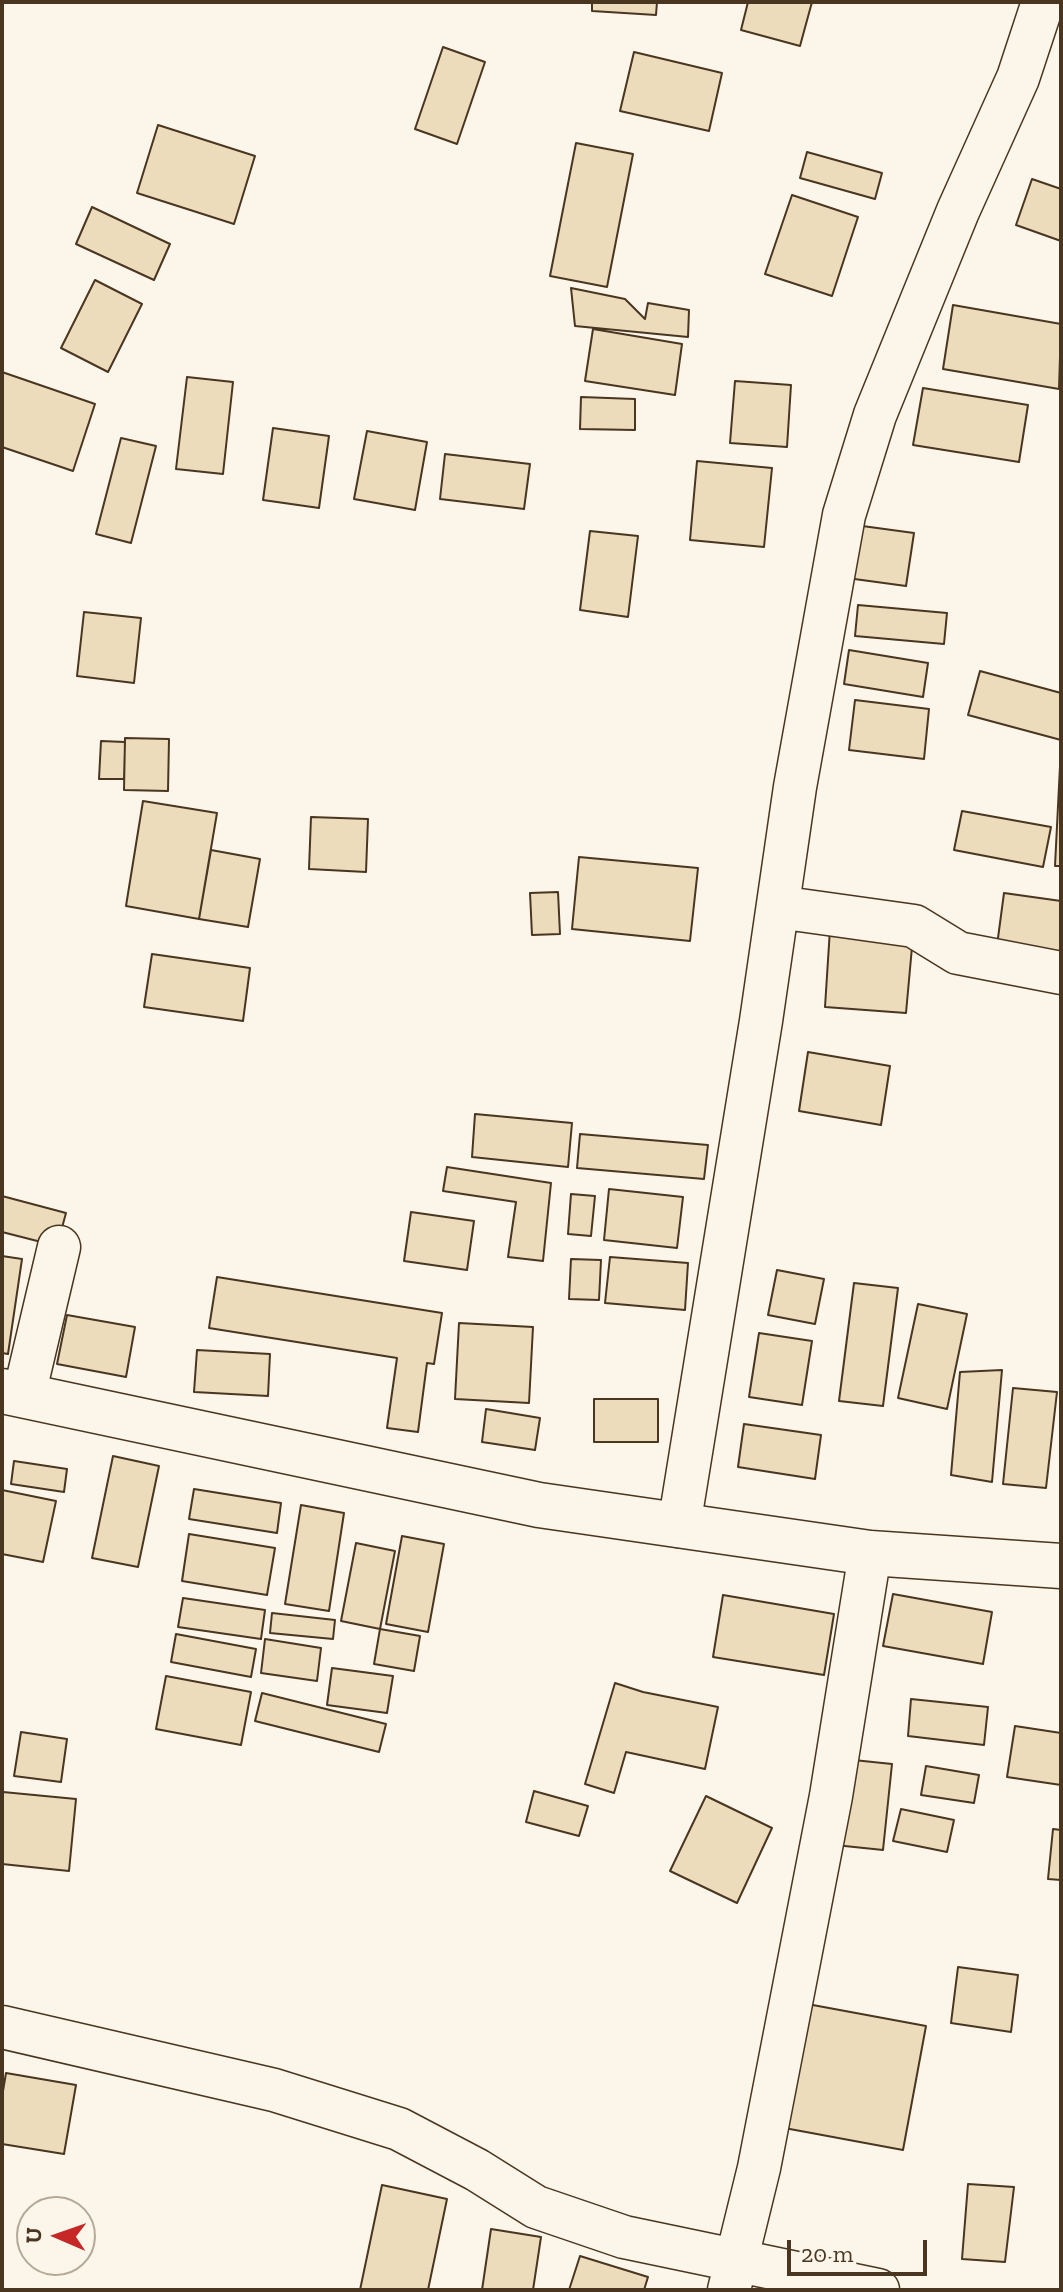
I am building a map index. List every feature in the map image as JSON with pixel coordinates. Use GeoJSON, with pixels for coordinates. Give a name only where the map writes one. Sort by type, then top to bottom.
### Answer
{"type":"FeatureCollection","features":[{"type":"Feature","properties":{"kind":"street"},"geometry":{"type":"LineString","coordinates":[[679,1526],[800,757],[848,501],[875,415],[958,211],[1018,78],[1043,2]]}},
{"type":"Feature","properties":{"kind":"street"},"geometry":{"type":"LineString","coordinates":[[778,907],[914,926],[958,953],[1061,973]]}},
{"type":"Feature","properties":{"kind":"street"},"geometry":{"type":"LineString","coordinates":[[59,1247],[13,1393],[539,1505],[870,1553],[1061,1566]]}},
{"type":"Feature","properties":{"kind":"street"},"geometry":{"type":"LineString","coordinates":[[733,2274],[759,2168],[831,1796],[870,1553]]}},
{"type":"Feature","properties":{"kind":"street"},"geometry":{"type":"LineString","coordinates":[[2,2027],[274,2090],[399,2129],[477,2170],[536,2207],[733,2274],[878,2290]]}},
{"type":"Feature","properties":{"kind":"building"},"geometry":{"type":"Polygon","coordinates":[[[592,2],[657,2],[656,15],[592,11],[592,2]]]}},
{"type":"Feature","properties":{"kind":"building"},"geometry":{"type":"Polygon","coordinates":[[[748,2],[812,2],[800,46],[741,30],[748,2]]]}},
{"type":"Feature","properties":{"kind":"building"},"geometry":{"type":"Polygon","coordinates":[[[443,47],[485,62],[457,144],[415,129],[443,47]]]}},
{"type":"Feature","properties":{"kind":"building"},"geometry":{"type":"Polygon","coordinates":[[[634,52],[722,73],[709,131],[620,111],[634,52]]]}},
{"type":"Feature","properties":{"kind":"building"},"geometry":{"type":"Polygon","coordinates":[[[158,125],[255,156],[234,224],[137,193],[158,125]]]}},
{"type":"Feature","properties":{"kind":"building"},"geometry":{"type":"Polygon","coordinates":[[[576,143],[633,154],[607,287],[550,276],[576,143]]]}},
{"type":"Feature","properties":{"kind":"building"},"geometry":{"type":"Polygon","coordinates":[[[807,152],[882,173],[875,199],[800,178],[807,152]]]}},
{"type":"Feature","properties":{"kind":"building"},"geometry":{"type":"Polygon","coordinates":[[[1032,179],[1061,189],[1061,241],[1016,225],[1032,179]]]}},
{"type":"Feature","properties":{"kind":"building"},"geometry":{"type":"Polygon","coordinates":[[[792,195],[858,217],[832,296],[765,274],[792,195]]]}},
{"type":"Feature","properties":{"kind":"building"},"geometry":{"type":"Polygon","coordinates":[[[92,207],[170,244],[154,280],[76,244],[92,207]]]}},
{"type":"Feature","properties":{"kind":"building"},"geometry":{"type":"Polygon","coordinates":[[[95,280],[142,304],[108,372],[61,348],[95,280]]]}},
{"type":"Feature","properties":{"kind":"building"},"geometry":{"type":"Polygon","coordinates":[[[571,288],[625,299],[645,319],[648,303],[689,310],[688,337],[575,326],[571,288]]]}},
{"type":"Feature","properties":{"kind":"building"},"geometry":{"type":"Polygon","coordinates":[[[953,305],[1061,324],[1059,389],[943,369],[953,305]]]}},
{"type":"Feature","properties":{"kind":"building"},"geometry":{"type":"Polygon","coordinates":[[[593,329],[682,344],[675,395],[585,381],[593,329]]]}},
{"type":"Feature","properties":{"kind":"building"},"geometry":{"type":"Polygon","coordinates":[[[2,372],[95,404],[73,471],[2,447],[2,372]]]}},
{"type":"Feature","properties":{"kind":"building"},"geometry":{"type":"Polygon","coordinates":[[[187,377],[233,382],[223,474],[176,469],[187,377]]]}},
{"type":"Feature","properties":{"kind":"building"},"geometry":{"type":"Polygon","coordinates":[[[735,381],[791,385],[787,447],[730,443],[735,381]]]}},
{"type":"Feature","properties":{"kind":"building"},"geometry":{"type":"Polygon","coordinates":[[[923,388],[1028,405],[1019,462],[913,445],[923,388]]]}},
{"type":"Feature","properties":{"kind":"building"},"geometry":{"type":"Polygon","coordinates":[[[581,397],[635,399],[635,430],[580,429],[581,397]]]}},
{"type":"Feature","properties":{"kind":"building"},"geometry":{"type":"Polygon","coordinates":[[[273,428],[329,436],[319,508],[263,500],[273,428]]]}},
{"type":"Feature","properties":{"kind":"building"},"geometry":{"type":"Polygon","coordinates":[[[367,431],[427,442],[415,510],[354,499],[367,431]]]}},
{"type":"Feature","properties":{"kind":"building"},"geometry":{"type":"Polygon","coordinates":[[[121,438],[156,446],[131,543],[96,534],[121,438]]]}},
{"type":"Feature","properties":{"kind":"building"},"geometry":{"type":"Polygon","coordinates":[[[445,454],[530,464],[524,509],[440,499],[445,454]]]}},
{"type":"Feature","properties":{"kind":"building"},"geometry":{"type":"Polygon","coordinates":[[[697,461],[772,468],[764,547],[690,540],[697,461]]]}},
{"type":"Feature","properties":{"kind":"building"},"geometry":{"type":"Polygon","coordinates":[[[855,525],[914,533],[906,586],[847,578],[855,525]]]}},
{"type":"Feature","properties":{"kind":"building"},"geometry":{"type":"Polygon","coordinates":[[[590,531],[638,536],[628,617],[580,610],[590,531]]]}},
{"type":"Feature","properties":{"kind":"building"},"geometry":{"type":"Polygon","coordinates":[[[858,605],[947,613],[944,644],[855,636],[858,605]]]}},
{"type":"Feature","properties":{"kind":"building"},"geometry":{"type":"Polygon","coordinates":[[[84,612],[141,618],[134,683],[77,676],[84,612]]]}},
{"type":"Feature","properties":{"kind":"building"},"geometry":{"type":"Polygon","coordinates":[[[849,650],[928,663],[923,697],[844,684],[849,650]]]}},
{"type":"Feature","properties":{"kind":"building"},"geometry":{"type":"Polygon","coordinates":[[[980,671],[1061,693],[1061,740],[968,715],[980,671]]]}},
{"type":"Feature","properties":{"kind":"building"},"geometry":{"type":"Polygon","coordinates":[[[855,700],[929,709],[924,759],[849,750],[855,700]]]}},
{"type":"Feature","properties":{"kind":"building"},"geometry":{"type":"Polygon","coordinates":[[[125,738],[169,739],[168,791],[124,790],[125,738]]]}},
{"type":"Feature","properties":{"kind":"building"},"geometry":{"type":"Polygon","coordinates":[[[101,741],[125,742],[124,779],[99,779],[101,741]]]}},
{"type":"Feature","properties":{"kind":"building"},"geometry":{"type":"Polygon","coordinates":[[[1060,766],[1061,866],[1055,866],[1060,766]]]}},
{"type":"Feature","properties":{"kind":"building"},"geometry":{"type":"Polygon","coordinates":[[[143,801],[217,813],[199,919],[126,906],[143,801]]]}},
{"type":"Feature","properties":{"kind":"building"},"geometry":{"type":"Polygon","coordinates":[[[962,811],[1051,827],[1043,867],[954,850],[962,811]]]}},
{"type":"Feature","properties":{"kind":"building"},"geometry":{"type":"Polygon","coordinates":[[[311,817],[368,819],[366,872],[309,869],[311,817]]]}},
{"type":"Feature","properties":{"kind":"building"},"geometry":{"type":"Polygon","coordinates":[[[211,850],[260,859],[248,927],[199,919],[211,850]]]}},
{"type":"Feature","properties":{"kind":"building"},"geometry":{"type":"Polygon","coordinates":[[[579,857],[698,868],[690,941],[572,929],[579,857]]]}},
{"type":"Feature","properties":{"kind":"building"},"geometry":{"type":"Polygon","coordinates":[[[558,892],[560,934],[532,935],[530,893],[558,892]]]}},
{"type":"Feature","properties":{"kind":"building"},"geometry":{"type":"Polygon","coordinates":[[[1004,893],[1061,901],[1061,962],[996,953],[1004,893]]]}},
{"type":"Feature","properties":{"kind":"building"},"geometry":{"type":"Polygon","coordinates":[[[830,929],[913,936],[906,1013],[825,1007],[830,929]]]}},
{"type":"Feature","properties":{"kind":"building"},"geometry":{"type":"Polygon","coordinates":[[[152,954],[250,968],[243,1021],[144,1007],[152,954]]]}},
{"type":"Feature","properties":{"kind":"building"},"geometry":{"type":"Polygon","coordinates":[[[808,1052],[890,1066],[881,1125],[799,1111],[808,1052]]]}},
{"type":"Feature","properties":{"kind":"building"},"geometry":{"type":"Polygon","coordinates":[[[475,1114],[572,1123],[568,1167],[472,1157],[475,1114]]]}},
{"type":"Feature","properties":{"kind":"building"},"geometry":{"type":"Polygon","coordinates":[[[580,1134],[708,1145],[704,1179],[577,1168],[580,1134]]]}},
{"type":"Feature","properties":{"kind":"building"},"geometry":{"type":"Polygon","coordinates":[[[447,1167],[551,1183],[543,1261],[508,1257],[516,1202],[443,1191],[447,1167]]]}},
{"type":"Feature","properties":{"kind":"building"},"geometry":{"type":"Polygon","coordinates":[[[609,1189],[683,1197],[677,1248],[604,1240],[609,1189]]]}},
{"type":"Feature","properties":{"kind":"building"},"geometry":{"type":"Polygon","coordinates":[[[571,1194],[595,1196],[591,1236],[568,1234],[571,1194]]]}},
{"type":"Feature","properties":{"kind":"building"},"geometry":{"type":"Polygon","coordinates":[[[2,1196],[66,1213],[57,1246],[2,1232],[2,1196]]]}},
{"type":"Feature","properties":{"kind":"building"},"geometry":{"type":"Polygon","coordinates":[[[411,1212],[474,1221],[467,1270],[404,1261],[411,1212]]]}},
{"type":"Feature","properties":{"kind":"building"},"geometry":{"type":"Polygon","coordinates":[[[2,1256],[22,1259],[8,1354],[2,1353],[2,1256]]]}},
{"type":"Feature","properties":{"kind":"building"},"geometry":{"type":"Polygon","coordinates":[[[610,1257],[688,1263],[685,1310],[605,1303],[610,1257]]]}},
{"type":"Feature","properties":{"kind":"building"},"geometry":{"type":"Polygon","coordinates":[[[571,1259],[601,1260],[599,1300],[569,1299],[571,1259]]]}},
{"type":"Feature","properties":{"kind":"building"},"geometry":{"type":"Polygon","coordinates":[[[777,1270],[824,1279],[815,1324],[768,1315],[777,1270]]]}},
{"type":"Feature","properties":{"kind":"building"},"geometry":{"type":"Polygon","coordinates":[[[217,1277],[442,1313],[434,1364],[427,1363],[418,1432],[387,1428],[397,1358],[209,1328],[217,1277]]]}},
{"type":"Feature","properties":{"kind":"building"},"geometry":{"type":"Polygon","coordinates":[[[854,1283],[898,1288],[883,1406],[839,1401],[854,1283]]]}},
{"type":"Feature","properties":{"kind":"building"},"geometry":{"type":"Polygon","coordinates":[[[918,1304],[967,1314],[947,1409],[898,1398],[918,1304]]]}},
{"type":"Feature","properties":{"kind":"building"},"geometry":{"type":"Polygon","coordinates":[[[67,1315],[135,1327],[126,1377],[57,1364],[67,1315]]]}},
{"type":"Feature","properties":{"kind":"building"},"geometry":{"type":"Polygon","coordinates":[[[459,1323],[533,1327],[529,1403],[455,1399],[459,1323]]]}},
{"type":"Feature","properties":{"kind":"building"},"geometry":{"type":"Polygon","coordinates":[[[759,1333],[812,1341],[802,1405],[749,1397],[759,1333]]]}},
{"type":"Feature","properties":{"kind":"building"},"geometry":{"type":"Polygon","coordinates":[[[197,1350],[270,1354],[268,1396],[194,1392],[197,1350]]]}},
{"type":"Feature","properties":{"kind":"building"},"geometry":{"type":"Polygon","coordinates":[[[1002,1370],[992,1482],[951,1475],[960,1372],[1002,1370]]]}},
{"type":"Feature","properties":{"kind":"building"},"geometry":{"type":"Polygon","coordinates":[[[1013,1388],[1057,1392],[1046,1488],[1003,1484],[1013,1388]]]}},
{"type":"Feature","properties":{"kind":"building"},"geometry":{"type":"Polygon","coordinates":[[[594,1399],[658,1399],[658,1442],[594,1442],[594,1399]]]}},
{"type":"Feature","properties":{"kind":"building"},"geometry":{"type":"Polygon","coordinates":[[[486,1409],[540,1418],[535,1450],[482,1442],[486,1409]]]}},
{"type":"Feature","properties":{"kind":"building"},"geometry":{"type":"Polygon","coordinates":[[[744,1424],[821,1435],[815,1479],[738,1467],[744,1424]]]}},
{"type":"Feature","properties":{"kind":"building"},"geometry":{"type":"Polygon","coordinates":[[[113,1456],[159,1466],[138,1567],[92,1558],[113,1456]]]}},
{"type":"Feature","properties":{"kind":"building"},"geometry":{"type":"Polygon","coordinates":[[[14,1461],[67,1469],[64,1492],[11,1484],[14,1461]]]}},
{"type":"Feature","properties":{"kind":"building"},"geometry":{"type":"Polygon","coordinates":[[[194,1489],[281,1503],[277,1533],[189,1519],[194,1489]]]}},
{"type":"Feature","properties":{"kind":"building"},"geometry":{"type":"Polygon","coordinates":[[[2,1490],[56,1501],[43,1562],[2,1554],[2,1490]]]}},
{"type":"Feature","properties":{"kind":"building"},"geometry":{"type":"Polygon","coordinates":[[[301,1505],[344,1513],[329,1611],[285,1604],[301,1505]]]}},
{"type":"Feature","properties":{"kind":"building"},"geometry":{"type":"Polygon","coordinates":[[[189,1534],[275,1548],[267,1595],[182,1581],[189,1534]]]}},
{"type":"Feature","properties":{"kind":"building"},"geometry":{"type":"Polygon","coordinates":[[[402,1536],[444,1544],[428,1632],[386,1624],[402,1536]]]}},
{"type":"Feature","properties":{"kind":"building"},"geometry":{"type":"Polygon","coordinates":[[[356,1543],[395,1551],[380,1629],[341,1621],[356,1543]]]}},
{"type":"Feature","properties":{"kind":"building"},"geometry":{"type":"Polygon","coordinates":[[[893,1594],[992,1612],[983,1664],[883,1646],[893,1594]]]}},
{"type":"Feature","properties":{"kind":"building"},"geometry":{"type":"Polygon","coordinates":[[[723,1595],[834,1614],[824,1675],[713,1657],[723,1595]]]}},
{"type":"Feature","properties":{"kind":"building"},"geometry":{"type":"Polygon","coordinates":[[[183,1598],[265,1610],[261,1639],[178,1627],[183,1598]]]}},
{"type":"Feature","properties":{"kind":"building"},"geometry":{"type":"Polygon","coordinates":[[[272,1613],[335,1620],[333,1639],[270,1633],[272,1613]]]}},
{"type":"Feature","properties":{"kind":"building"},"geometry":{"type":"Polygon","coordinates":[[[380,1629],[420,1636],[414,1671],[374,1664],[380,1629]]]}},
{"type":"Feature","properties":{"kind":"building"},"geometry":{"type":"Polygon","coordinates":[[[176,1634],[256,1649],[251,1677],[171,1662],[176,1634]]]}},
{"type":"Feature","properties":{"kind":"building"},"geometry":{"type":"Polygon","coordinates":[[[265,1639],[321,1648],[317,1681],[261,1673],[265,1639]]]}},
{"type":"Feature","properties":{"kind":"building"},"geometry":{"type":"Polygon","coordinates":[[[332,1668],[393,1676],[387,1713],[327,1705],[332,1668]]]}},
{"type":"Feature","properties":{"kind":"building"},"geometry":{"type":"Polygon","coordinates":[[[166,1676],[251,1692],[241,1745],[156,1729],[166,1676]]]}},
{"type":"Feature","properties":{"kind":"building"},"geometry":{"type":"Polygon","coordinates":[[[615,1683],[643,1692],[718,1707],[705,1769],[626,1752],[614,1793],[585,1784],[615,1683]]]}},
{"type":"Feature","properties":{"kind":"building"},"geometry":{"type":"Polygon","coordinates":[[[262,1693],[386,1724],[379,1752],[255,1721],[262,1693]]]}},
{"type":"Feature","properties":{"kind":"building"},"geometry":{"type":"Polygon","coordinates":[[[911,1699],[988,1707],[984,1745],[908,1736],[911,1699]]]}},
{"type":"Feature","properties":{"kind":"building"},"geometry":{"type":"Polygon","coordinates":[[[1015,1726],[1061,1733],[1061,1785],[1007,1777],[1015,1726]]]}},
{"type":"Feature","properties":{"kind":"building"},"geometry":{"type":"Polygon","coordinates":[[[21,1732],[67,1739],[61,1782],[14,1776],[21,1732]]]}},
{"type":"Feature","properties":{"kind":"building"},"geometry":{"type":"Polygon","coordinates":[[[844,1759],[892,1764],[883,1850],[835,1845],[844,1759]]]}},
{"type":"Feature","properties":{"kind":"building"},"geometry":{"type":"Polygon","coordinates":[[[926,1766],[979,1775],[974,1803],[921,1795],[926,1766]]]}},
{"type":"Feature","properties":{"kind":"building"},"geometry":{"type":"Polygon","coordinates":[[[534,1791],[588,1806],[579,1836],[526,1822],[534,1791]]]}},
{"type":"Feature","properties":{"kind":"building"},"geometry":{"type":"Polygon","coordinates":[[[3,1792],[76,1799],[69,1871],[2,1864],[3,1792]]]}},
{"type":"Feature","properties":{"kind":"building"},"geometry":{"type":"Polygon","coordinates":[[[706,1796],[772,1828],[737,1903],[670,1871],[706,1796]]]}},
{"type":"Feature","properties":{"kind":"building"},"geometry":{"type":"Polygon","coordinates":[[[901,1809],[954,1820],[947,1852],[893,1841],[901,1809]]]}},
{"type":"Feature","properties":{"kind":"building"},"geometry":{"type":"Polygon","coordinates":[[[1053,1829],[1061,1830],[1061,1880],[1048,1879],[1053,1829]]]}},
{"type":"Feature","properties":{"kind":"building"},"geometry":{"type":"Polygon","coordinates":[[[958,1967],[1018,1975],[1011,2032],[951,2023],[958,1967]]]}},
{"type":"Feature","properties":{"kind":"building"},"geometry":{"type":"Polygon","coordinates":[[[802,2003],[926,2026],[903,2150],[779,2127],[802,2003]]]}},
{"type":"Feature","properties":{"kind":"building"},"geometry":{"type":"Polygon","coordinates":[[[6,2073],[76,2085],[64,2154],[2,2144],[2,2097],[6,2073]]]}},
{"type":"Feature","properties":{"kind":"building"},"geometry":{"type":"Polygon","coordinates":[[[968,2184],[1014,2187],[1005,2262],[962,2259],[968,2184]]]}},
{"type":"Feature","properties":{"kind":"building"},"geometry":{"type":"Polygon","coordinates":[[[382,2185],[447,2199],[428,2290],[360,2290],[382,2185]]]}},
{"type":"Feature","properties":{"kind":"building"},"geometry":{"type":"Polygon","coordinates":[[[491,2229],[541,2237],[533,2290],[482,2290],[491,2229]]]}},
{"type":"Feature","properties":{"kind":"building"},"geometry":{"type":"Polygon","coordinates":[[[580,2256],[648,2277],[644,2290],[569,2290],[580,2256]]]}}]}
